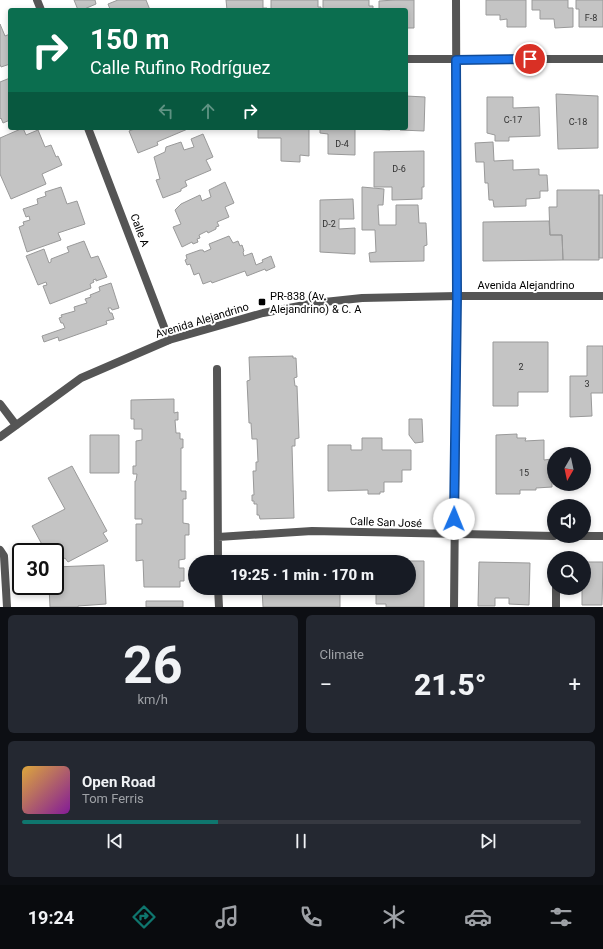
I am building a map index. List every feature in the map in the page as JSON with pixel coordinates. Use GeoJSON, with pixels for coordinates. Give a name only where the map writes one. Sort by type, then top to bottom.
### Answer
{"type":"FeatureCollection","features":[{"type":"Feature","properties":{"kind":"street"},"geometry":{"type":"LineString","coordinates":[[454,607],[457,296],[456,0]]}},
{"type":"Feature","properties":{"kind":"street"},"geometry":{"type":"LineString","coordinates":[[408,59],[603,59]]}},
{"type":"Feature","properties":{"kind":"street","name":"Calle A"},"geometry":{"type":"LineString","coordinates":[[89,130],[169,340]]}},
{"type":"Feature","properties":{"kind":"street","name":"Avenida Alejandrino"},"geometry":{"type":"LineString","coordinates":[[0,437],[81,378],[169,340],[263,312],[316,303],[362,298],[457,296],[603,296]]}},
{"type":"Feature","properties":{"kind":"street"},"geometry":{"type":"LineString","coordinates":[[217,369],[218,555]]}},
{"type":"Feature","properties":{"kind":"street"},"geometry":{"type":"LineString","coordinates":[[0,404],[16,425]]}},
{"type":"Feature","properties":{"kind":"street","name":"Calle San José"},"geometry":{"type":"LineString","coordinates":[[218,537],[312,531],[547,536]]}},
{"type":"Feature","properties":{"kind":"street"},"geometry":{"type":"LineString","coordinates":[[591,536],[603,536]]}},
{"type":"Feature","properties":{"kind":"street"},"geometry":{"type":"LineString","coordinates":[[0,550],[4,556],[7,607]]}},
{"type":"Feature","properties":{"kind":"street"},"geometry":{"type":"LineString","coordinates":[[218,595],[218,607]]}},
{"type":"Feature","properties":{"kind":"street"},"geometry":{"type":"LineString","coordinates":[[556,595],[556,607]]}},
{"type":"Feature","properties":{"kind":"building"},"geometry":{"type":"Polygon","coordinates":[[[74,0],[95,0],[96,4],[87,8],[77,8],[74,0]]]}},
{"type":"Feature","properties":{"kind":"building"},"geometry":{"type":"Polygon","coordinates":[[[118,0],[146,0],[149,8],[110,8],[108,4],[118,0]]]}},
{"type":"Feature","properties":{"kind":"building"},"geometry":{"type":"Polygon","coordinates":[[[226,0],[263,0],[263,8],[227,8],[226,0]]]}},
{"type":"Feature","properties":{"kind":"building"},"geometry":{"type":"Polygon","coordinates":[[[271,0],[318,0],[318,7],[321,7],[321,8],[271,8],[271,0]]]}},
{"type":"Feature","properties":{"kind":"building"},"geometry":{"type":"Polygon","coordinates":[[[323,0],[369,0],[369,6],[373,6],[373,8],[323,8],[323,0]]]}},
{"type":"Feature","properties":{"kind":"building"},"geometry":{"type":"Polygon","coordinates":[[[414,0],[414,28],[408,28],[408,8],[379,8],[379,1],[414,0]]]}},
{"type":"Feature","properties":{"kind":"building"},"geometry":{"type":"Polygon","coordinates":[[[486,0],[526,0],[526,27],[507,27],[507,19],[500,20],[500,15],[486,15],[486,0]]]}},
{"type":"Feature","properties":{"kind":"building"},"geometry":{"type":"Polygon","coordinates":[[[532,0],[568,0],[568,8],[573,8],[573,27],[555,28],[554,19],[540,19],[540,10],[532,10],[532,0]]]}},
{"type":"Feature","properties":{"kind":"building"},"geometry":{"type":"Polygon","coordinates":[[[576,0],[603,0],[603,27],[579,27],[579,9],[576,9],[576,0]]]}},
{"type":"Feature","properties":{"kind":"building"},"geometry":{"type":"Polygon","coordinates":[[[0,24],[5,36],[8,35],[8,65],[1,67],[0,24]]]}},
{"type":"Feature","properties":{"kind":"building"},"geometry":{"type":"Polygon","coordinates":[[[8,79],[8,121],[3,123],[1,118],[0,119],[0,82],[8,79]]]}},
{"type":"Feature","properties":{"kind":"building"},"geometry":{"type":"Polygon","coordinates":[[[556,94],[598,96],[598,148],[558,149],[556,94]]]}},
{"type":"Feature","properties":{"kind":"building"},"geometry":{"type":"Polygon","coordinates":[[[408,96],[425,97],[424,131],[400,130],[408,130],[408,96]]]}},
{"type":"Feature","properties":{"kind":"building"},"geometry":{"type":"Polygon","coordinates":[[[487,97],[513,97],[513,108],[539,107],[540,136],[509,137],[509,141],[495,141],[495,135],[487,133],[487,97]]]}},
{"type":"Feature","properties":{"kind":"building"},"geometry":{"type":"Polygon","coordinates":[[[18,130],[24,130],[26,135],[38,130],[45,147],[51,145],[56,157],[58,156],[62,165],[42,174],[46,184],[11,199],[0,174],[0,138],[18,130]]]}},
{"type":"Feature","properties":{"kind":"building"},"geometry":{"type":"Polygon","coordinates":[[[185,130],[157,142],[158,145],[138,153],[129,131],[185,130]]]}},
{"type":"Feature","properties":{"kind":"building"},"geometry":{"type":"Polygon","coordinates":[[[258,130],[309,130],[309,156],[300,155],[300,162],[281,161],[281,138],[258,138],[258,130]]]}},
{"type":"Feature","properties":{"kind":"building"},"geometry":{"type":"Polygon","coordinates":[[[320,130],[355,130],[355,155],[328,154],[328,134],[320,133],[320,130]]]}},
{"type":"Feature","properties":{"kind":"building"},"geometry":{"type":"Polygon","coordinates":[[[203,134],[213,157],[206,160],[211,170],[185,181],[187,186],[181,189],[181,191],[163,198],[156,180],[160,179],[154,157],[165,152],[166,147],[181,142],[184,150],[194,147],[191,139],[203,134]]]}},
{"type":"Feature","properties":{"kind":"building"},"geometry":{"type":"Polygon","coordinates":[[[493,142],[494,161],[513,160],[513,170],[539,169],[539,175],[547,175],[548,191],[540,191],[540,198],[526,199],[526,206],[494,207],[493,200],[489,200],[488,183],[485,183],[484,162],[476,162],[475,143],[493,142]]]}},
{"type":"Feature","properties":{"kind":"building"},"geometry":{"type":"Polygon","coordinates":[[[424,151],[424,187],[422,187],[422,199],[392,200],[392,187],[374,187],[374,152],[424,151]]]}},
{"type":"Feature","properties":{"kind":"building"},"geometry":{"type":"Polygon","coordinates":[[[225,182],[234,203],[225,207],[229,217],[217,222],[219,226],[216,227],[216,229],[199,235],[200,238],[197,239],[198,242],[193,244],[192,242],[182,247],[173,227],[181,224],[175,210],[181,204],[200,195],[202,201],[211,197],[209,190],[225,182]]]}},
{"type":"Feature","properties":{"kind":"building"},"geometry":{"type":"Polygon","coordinates":[[[61,187],[67,204],[77,201],[85,224],[58,233],[61,240],[27,252],[19,227],[24,225],[23,222],[30,220],[29,216],[26,217],[23,209],[38,204],[37,199],[46,196],[45,192],[61,187]]]}},
{"type":"Feature","properties":{"kind":"building"},"geometry":{"type":"Polygon","coordinates":[[[362,187],[384,189],[383,205],[378,205],[379,225],[396,225],[396,205],[418,205],[419,223],[426,223],[427,245],[424,246],[424,261],[370,262],[369,253],[376,252],[375,230],[362,230],[362,187]]]}},
{"type":"Feature","properties":{"kind":"building"},"geometry":{"type":"Polygon","coordinates":[[[557,190],[599,190],[599,260],[563,260],[562,235],[550,235],[549,207],[557,207],[557,190]]]}},
{"type":"Feature","properties":{"kind":"building"},"geometry":{"type":"Polygon","coordinates":[[[599,195],[603,195],[603,258],[599,258],[599,195]]]}},
{"type":"Feature","properties":{"kind":"building"},"geometry":{"type":"Polygon","coordinates":[[[353,199],[354,219],[339,219],[339,229],[355,228],[355,254],[320,252],[320,200],[353,199]]]}},
{"type":"Feature","properties":{"kind":"building"},"geometry":{"type":"Polygon","coordinates":[[[549,221],[550,235],[562,235],[563,260],[483,261],[483,222],[549,221]]]}},
{"type":"Feature","properties":{"kind":"building"},"geometry":{"type":"Polygon","coordinates":[[[229,236],[233,243],[238,241],[240,246],[242,245],[244,256],[252,253],[256,265],[263,262],[262,260],[271,256],[275,267],[247,276],[245,271],[212,283],[211,281],[203,284],[199,273],[194,275],[190,264],[187,265],[185,260],[187,259],[186,255],[200,250],[203,250],[204,252],[211,249],[209,244],[229,236]]]}},
{"type":"Feature","properties":{"kind":"building"},"geometry":{"type":"Polygon","coordinates":[[[84,241],[91,258],[98,256],[107,277],[96,281],[96,279],[93,280],[94,282],[90,284],[91,288],[50,304],[43,286],[47,285],[46,282],[38,285],[26,256],[44,249],[49,263],[51,262],[51,259],[69,252],[67,247],[84,241]]]}},
{"type":"Feature","properties":{"kind":"building"},"geometry":{"type":"Polygon","coordinates":[[[111,283],[119,308],[112,310],[111,308],[108,308],[114,319],[106,321],[107,324],[59,341],[58,337],[44,342],[42,336],[65,328],[59,318],[62,317],[61,315],[75,311],[74,307],[87,303],[85,299],[100,291],[99,287],[111,283]]]}},
{"type":"Feature","properties":{"kind":"building"},"geometry":{"type":"Polygon","coordinates":[[[493,342],[548,342],[548,392],[518,392],[518,406],[493,406],[493,342]]]}},
{"type":"Feature","properties":{"kind":"building"},"geometry":{"type":"Polygon","coordinates":[[[587,346],[603,346],[603,393],[591,393],[592,416],[570,417],[570,376],[587,376],[587,346]]]}},
{"type":"Feature","properties":{"kind":"building"},"geometry":{"type":"Polygon","coordinates":[[[293,356],[293,358],[296,358],[297,377],[294,378],[295,386],[297,386],[299,438],[295,439],[295,446],[292,446],[294,518],[260,519],[259,515],[257,515],[257,504],[254,504],[254,501],[252,501],[252,495],[254,495],[253,471],[256,471],[256,462],[258,462],[257,439],[252,439],[251,423],[249,423],[247,381],[250,380],[249,357],[293,356]]]}},
{"type":"Feature","properties":{"kind":"building"},"geometry":{"type":"Polygon","coordinates":[[[174,399],[174,413],[178,412],[178,420],[175,420],[176,433],[180,433],[180,439],[183,439],[183,448],[181,448],[181,491],[186,491],[186,499],[183,499],[183,523],[189,524],[189,535],[185,535],[185,559],[179,560],[179,568],[184,568],[184,581],[180,581],[180,587],[144,587],[143,560],[136,561],[136,524],[142,524],[142,519],[135,519],[135,481],[137,474],[133,474],[133,466],[136,466],[136,441],[142,440],[142,429],[134,429],[134,419],[131,419],[131,400],[174,399]]]}},
{"type":"Feature","properties":{"kind":"building"},"geometry":{"type":"Polygon","coordinates":[[[409,419],[422,419],[423,442],[415,443],[409,435],[409,419]]]}},
{"type":"Feature","properties":{"kind":"building"},"geometry":{"type":"Polygon","coordinates":[[[517,434],[517,438],[526,438],[525,441],[544,440],[544,460],[547,460],[547,487],[536,488],[536,490],[520,490],[520,494],[496,494],[496,435],[517,434]]]}},
{"type":"Feature","properties":{"kind":"building"},"geometry":{"type":"Polygon","coordinates":[[[90,435],[119,435],[119,473],[90,473],[90,435]]]}},
{"type":"Feature","properties":{"kind":"building"},"geometry":{"type":"Polygon","coordinates":[[[362,438],[382,438],[382,450],[411,450],[411,470],[402,470],[402,482],[384,482],[384,492],[380,492],[380,494],[368,494],[368,490],[328,491],[328,445],[351,445],[351,450],[362,450],[362,438]]]}},
{"type":"Feature","properties":{"kind":"building"},"geometry":{"type":"Polygon","coordinates":[[[72,466],[107,531],[103,533],[108,541],[68,562],[64,558],[64,543],[41,543],[32,526],[65,509],[48,478],[72,466]]]}},
{"type":"Feature","properties":{"kind":"building"},"geometry":{"type":"Polygon","coordinates":[[[416,561],[424,561],[424,607],[386,607],[386,604],[376,604],[376,595],[416,595],[416,561]]]}},
{"type":"Feature","properties":{"kind":"building"},"geometry":{"type":"Polygon","coordinates":[[[479,562],[530,563],[529,605],[509,604],[509,598],[495,598],[495,606],[478,606],[479,562]]]}},
{"type":"Feature","properties":{"kind":"building"},"geometry":{"type":"Polygon","coordinates":[[[591,562],[603,562],[602,605],[582,605],[582,595],[591,595],[591,562]]]}},
{"type":"Feature","properties":{"kind":"building"},"geometry":{"type":"Polygon","coordinates":[[[104,565],[106,604],[78,607],[50,607],[49,595],[64,595],[64,567],[104,565]]]}},
{"type":"Feature","properties":{"kind":"building"},"geometry":{"type":"Polygon","coordinates":[[[262,595],[340,595],[340,607],[263,607],[262,595]]]}},
{"type":"Feature","properties":{"kind":"building"},"geometry":{"type":"Polygon","coordinates":[[[146,601],[183,601],[183,607],[146,607],[146,601]]]}},
{"type":"Feature","properties":{"kind":"place","name":"PR-838 (Av. Alejandrino) & C. A"},"geometry":{"type":"Point","coordinates":[262,302]}},
{"type":"Feature","properties":{"kind":"route"},"geometry":{"type":"LineString","coordinates":[[454,519],[457,296],[456,60],[530,59]]}}]}
